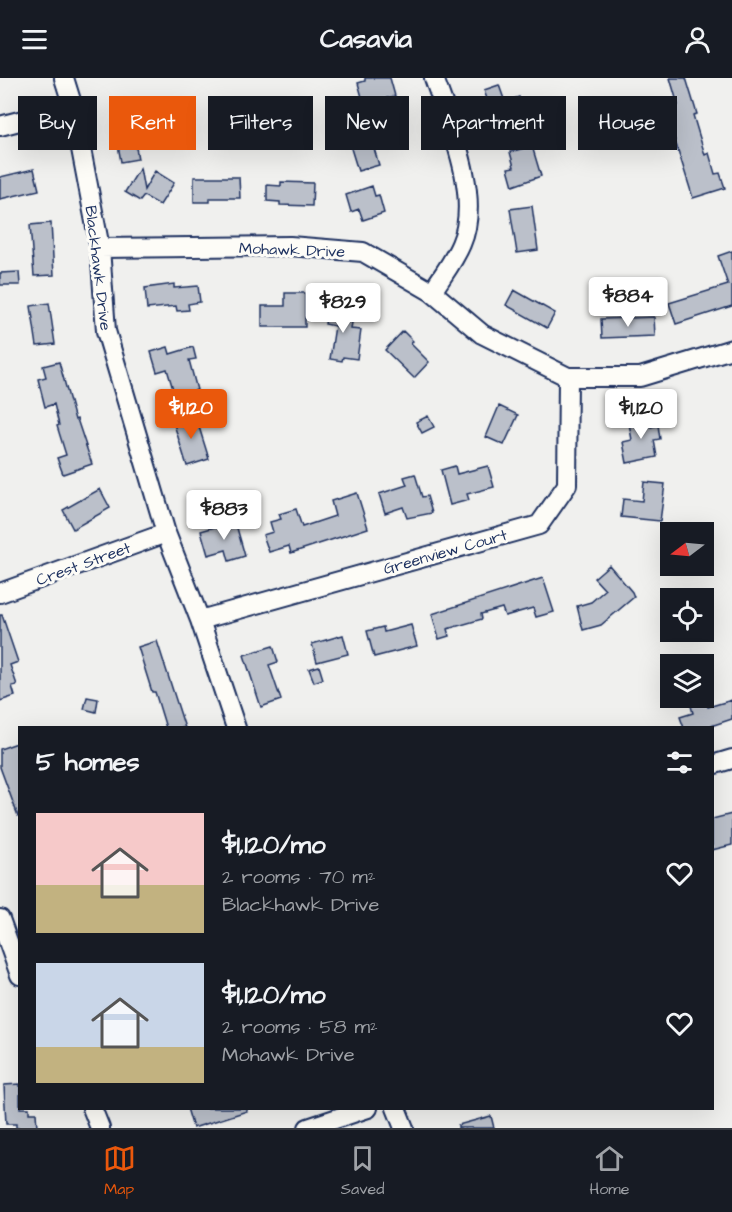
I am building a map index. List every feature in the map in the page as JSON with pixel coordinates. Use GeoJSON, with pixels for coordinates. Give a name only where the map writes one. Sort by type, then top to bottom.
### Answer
{"type":"FeatureCollection","features":[{"type":"Feature","properties":{"kind":"street","name":"Blackhawk Drive"},"geometry":{"type":"LineString","coordinates":[[64,78],[70,96]]}},
{"type":"Feature","properties":{"kind":"street"},"geometry":{"type":"LineString","coordinates":[[432,292],[452,263],[462,243],[467,224],[462,159],[434,78]]}},
{"type":"Feature","properties":{"kind":"street"},"geometry":{"type":"LineString","coordinates":[[0,126],[18,121]]}},
{"type":"Feature","properties":{"kind":"street","name":"Blackhawk Drive"},"geometry":{"type":"LineString","coordinates":[[81,150],[100,248],[106,331],[166,533],[200,620],[235,726]]}},
{"type":"Feature","properties":{"kind":"street","name":"Mohawk Drive"},"geometry":{"type":"LineString","coordinates":[[100,248],[290,246],[363,252],[432,292],[482,334],[568,377],[640,377],[732,349]]}},
{"type":"Feature","properties":{"kind":"street","name":"Greenview Court"},"geometry":{"type":"LineString","coordinates":[[200,620],[539,525],[567,485],[568,377]]}},
{"type":"Feature","properties":{"kind":"street","name":"Crest Street"},"geometry":{"type":"LineString","coordinates":[[0,592],[166,533]]}},
{"type":"Feature","properties":{"kind":"street"},"geometry":{"type":"LineString","coordinates":[[714,764],[732,759]]}},
{"type":"Feature","properties":{"kind":"street"},"geometry":{"type":"LineString","coordinates":[[0,919],[18,969]]}},
{"type":"Feature","properties":{"kind":"street"},"geometry":{"type":"LineString","coordinates":[[93,1110],[100,1128]]}},
{"type":"Feature","properties":{"kind":"street"},"geometry":{"type":"LineString","coordinates":[[308,1128],[362,1110]]}},
{"type":"Feature","properties":{"kind":"street"},"geometry":{"type":"LineString","coordinates":[[397,1110],[404,1128]]}},
{"type":"Feature","properties":{"kind":"building"},"geometry":{"type":"Polygon","coordinates":[[[365,78],[390,78],[395,96],[362,96],[358,83],[365,81],[365,78]]]}},
{"type":"Feature","properties":{"kind":"building"},"geometry":{"type":"Polygon","coordinates":[[[670,78],[686,78],[697,114],[693,115],[705,155],[709,153],[715,174],[720,173],[725,188],[693,198],[677,147],[678,105],[670,78]]]}},
{"type":"Feature","properties":{"kind":"building"},"geometry":{"type":"Polygon","coordinates":[[[499,85],[503,96],[486,96],[484,90],[499,85]]]}},
{"type":"Feature","properties":{"kind":"building"},"geometry":{"type":"Polygon","coordinates":[[[119,150],[136,150],[138,159],[121,162],[119,150]]]}},
{"type":"Feature","properties":{"kind":"building"},"geometry":{"type":"Polygon","coordinates":[[[352,150],[374,150],[379,165],[358,171],[352,150]]]}},
{"type":"Feature","properties":{"kind":"building"},"geometry":{"type":"Polygon","coordinates":[[[533,150],[541,176],[513,186],[508,168],[514,167],[510,152],[533,150]]]}},
{"type":"Feature","properties":{"kind":"building"},"geometry":{"type":"Polygon","coordinates":[[[140,168],[144,190],[155,171],[174,183],[160,205],[144,196],[140,201],[125,192],[140,168]]]}},
{"type":"Feature","properties":{"kind":"building"},"geometry":{"type":"Polygon","coordinates":[[[34,169],[39,190],[0,199],[0,177],[34,169]]]}},
{"type":"Feature","properties":{"kind":"building"},"geometry":{"type":"Polygon","coordinates":[[[194,177],[239,177],[240,198],[210,198],[210,202],[194,202],[194,177]]]}},
{"type":"Feature","properties":{"kind":"building"},"geometry":{"type":"Polygon","coordinates":[[[281,182],[313,183],[312,206],[280,205],[280,202],[267,201],[267,185],[281,186],[281,182]]]}},
{"type":"Feature","properties":{"kind":"building"},"geometry":{"type":"Polygon","coordinates":[[[372,186],[375,196],[379,195],[384,213],[363,220],[359,209],[351,212],[346,195],[372,186]]]}},
{"type":"Feature","properties":{"kind":"building"},"geometry":{"type":"Polygon","coordinates":[[[532,206],[538,250],[517,253],[510,209],[532,206]]]}},
{"type":"Feature","properties":{"kind":"building"},"geometry":{"type":"Polygon","coordinates":[[[51,223],[54,275],[34,276],[30,225],[51,223]]]}},
{"type":"Feature","properties":{"kind":"building"},"geometry":{"type":"Polygon","coordinates":[[[732,251],[732,306],[676,324],[669,303],[728,285],[718,256],[732,251]]]}},
{"type":"Feature","properties":{"kind":"building"},"geometry":{"type":"Polygon","coordinates":[[[19,272],[20,285],[0,285],[0,273],[19,272]]]}},
{"type":"Feature","properties":{"kind":"building"},"geometry":{"type":"Polygon","coordinates":[[[174,284],[174,288],[198,286],[200,302],[188,304],[189,310],[177,311],[176,306],[147,309],[145,288],[174,284]]]}},
{"type":"Feature","properties":{"kind":"building"},"geometry":{"type":"Polygon","coordinates":[[[514,290],[555,313],[547,328],[506,305],[514,290]]]}},
{"type":"Feature","properties":{"kind":"building"},"geometry":{"type":"Polygon","coordinates":[[[285,293],[305,293],[305,327],[262,327],[262,306],[285,306],[285,293]]]}},
{"type":"Feature","properties":{"kind":"building"},"geometry":{"type":"Polygon","coordinates":[[[49,303],[55,344],[37,346],[31,306],[49,303]]]}},
{"type":"Feature","properties":{"kind":"building"},"geometry":{"type":"Polygon","coordinates":[[[328,306],[354,310],[351,329],[361,330],[357,359],[343,357],[342,361],[330,359],[335,326],[325,324],[328,306]]]}},
{"type":"Feature","properties":{"kind":"building"},"geometry":{"type":"Polygon","coordinates":[[[654,317],[655,336],[602,338],[601,319],[654,317]]]}},
{"type":"Feature","properties":{"kind":"building"},"geometry":{"type":"Polygon","coordinates":[[[403,331],[413,341],[411,344],[429,362],[414,378],[385,350],[403,331]]]}},
{"type":"Feature","properties":{"kind":"building"},"geometry":{"type":"Polygon","coordinates":[[[168,347],[170,354],[193,347],[196,359],[189,360],[197,390],[175,396],[167,369],[157,372],[151,352],[168,347]]]}},
{"type":"Feature","properties":{"kind":"building"},"geometry":{"type":"Polygon","coordinates":[[[59,362],[75,420],[77,419],[92,464],[63,474],[57,458],[66,455],[57,426],[59,425],[54,404],[45,407],[38,379],[46,377],[43,366],[59,362]]]}},
{"type":"Feature","properties":{"kind":"building"},"geometry":{"type":"Polygon","coordinates":[[[499,406],[518,415],[504,445],[486,437],[499,406]]]}},
{"type":"Feature","properties":{"kind":"building"},"geometry":{"type":"Polygon","coordinates":[[[195,414],[209,459],[187,466],[173,421],[195,414]]]}},
{"type":"Feature","properties":{"kind":"building"},"geometry":{"type":"Polygon","coordinates":[[[648,414],[651,427],[658,425],[660,439],[654,440],[657,457],[627,463],[623,442],[632,440],[628,418],[648,414]]]}},
{"type":"Feature","properties":{"kind":"building"},"geometry":{"type":"Polygon","coordinates":[[[428,416],[434,427],[422,433],[416,422],[428,416]]]}},
{"type":"Feature","properties":{"kind":"building"},"geometry":{"type":"Polygon","coordinates":[[[455,466],[457,474],[488,466],[494,487],[467,494],[469,500],[450,505],[441,470],[455,466]]]}},
{"type":"Feature","properties":{"kind":"building"},"geometry":{"type":"Polygon","coordinates":[[[415,474],[422,497],[427,496],[432,513],[407,518],[403,507],[385,513],[379,494],[407,485],[404,477],[415,474]]]}},
{"type":"Feature","properties":{"kind":"building"},"geometry":{"type":"Polygon","coordinates":[[[644,482],[665,484],[660,521],[621,517],[623,499],[642,501],[644,482]]]}},
{"type":"Feature","properties":{"kind":"building"},"geometry":{"type":"Polygon","coordinates":[[[100,489],[110,508],[73,529],[63,510],[100,489]]]}},
{"type":"Feature","properties":{"kind":"building"},"geometry":{"type":"Polygon","coordinates":[[[357,493],[368,528],[291,553],[289,546],[269,552],[263,535],[273,532],[270,522],[281,519],[279,514],[296,509],[302,527],[335,516],[331,501],[357,493]]]}},
{"type":"Feature","properties":{"kind":"building"},"geometry":{"type":"Polygon","coordinates":[[[235,521],[245,556],[229,561],[226,550],[208,555],[201,531],[235,521]]]}},
{"type":"Feature","properties":{"kind":"building"},"geometry":{"type":"Polygon","coordinates":[[[609,565],[634,597],[601,625],[583,630],[577,606],[591,602],[605,590],[594,578],[609,565]]]}},
{"type":"Feature","properties":{"kind":"building"},"geometry":{"type":"Polygon","coordinates":[[[543,578],[554,612],[536,617],[533,608],[505,616],[502,608],[481,614],[482,619],[447,629],[449,636],[439,639],[432,614],[543,578]]]}},
{"type":"Feature","properties":{"kind":"building"},"geometry":{"type":"Polygon","coordinates":[[[0,615],[2,615],[18,662],[10,665],[17,685],[12,686],[15,696],[0,701],[0,615]]]}},
{"type":"Feature","properties":{"kind":"building"},"geometry":{"type":"Polygon","coordinates":[[[411,625],[417,646],[374,657],[367,631],[383,627],[384,632],[411,625]]]}},
{"type":"Feature","properties":{"kind":"building"},"geometry":{"type":"Polygon","coordinates":[[[343,635],[348,654],[317,662],[312,644],[343,635]]]}},
{"type":"Feature","properties":{"kind":"building"},"geometry":{"type":"Polygon","coordinates":[[[157,641],[184,726],[165,726],[138,647],[157,641]]]}},
{"type":"Feature","properties":{"kind":"building"},"geometry":{"type":"Polygon","coordinates":[[[273,646],[278,662],[269,665],[281,700],[261,707],[244,655],[273,646]]]}},
{"type":"Feature","properties":{"kind":"building"},"geometry":{"type":"Polygon","coordinates":[[[319,666],[323,679],[314,682],[309,669],[319,666]]]}},
{"type":"Feature","properties":{"kind":"building"},"geometry":{"type":"Polygon","coordinates":[[[87,697],[98,699],[96,712],[84,709],[87,697]]]}},
{"type":"Feature","properties":{"kind":"building"},"geometry":{"type":"Polygon","coordinates":[[[732,700],[732,719],[711,726],[683,726],[680,717],[693,713],[692,708],[714,708],[714,705],[732,700]]]}},
{"type":"Feature","properties":{"kind":"building"},"geometry":{"type":"Polygon","coordinates":[[[17,743],[18,745],[18,816],[0,767],[0,749],[17,743]]]}},
{"type":"Feature","properties":{"kind":"building"},"geometry":{"type":"Polygon","coordinates":[[[732,814],[732,845],[714,850],[714,818],[732,814]]]}},
{"type":"Feature","properties":{"kind":"building"},"geometry":{"type":"Polygon","coordinates":[[[18,1084],[18,1110],[29,1110],[29,1113],[36,1113],[37,1128],[16,1128],[16,1124],[6,1124],[4,1085],[18,1084]]]}},
{"type":"Feature","properties":{"kind":"building"},"geometry":{"type":"Polygon","coordinates":[[[188,1110],[247,1110],[247,1111],[193,1128],[188,1110]]]}},
{"type":"Feature","properties":{"kind":"building"},"geometry":{"type":"Polygon","coordinates":[[[491,1116],[494,1128],[458,1128],[458,1125],[491,1116]]]}}]}
